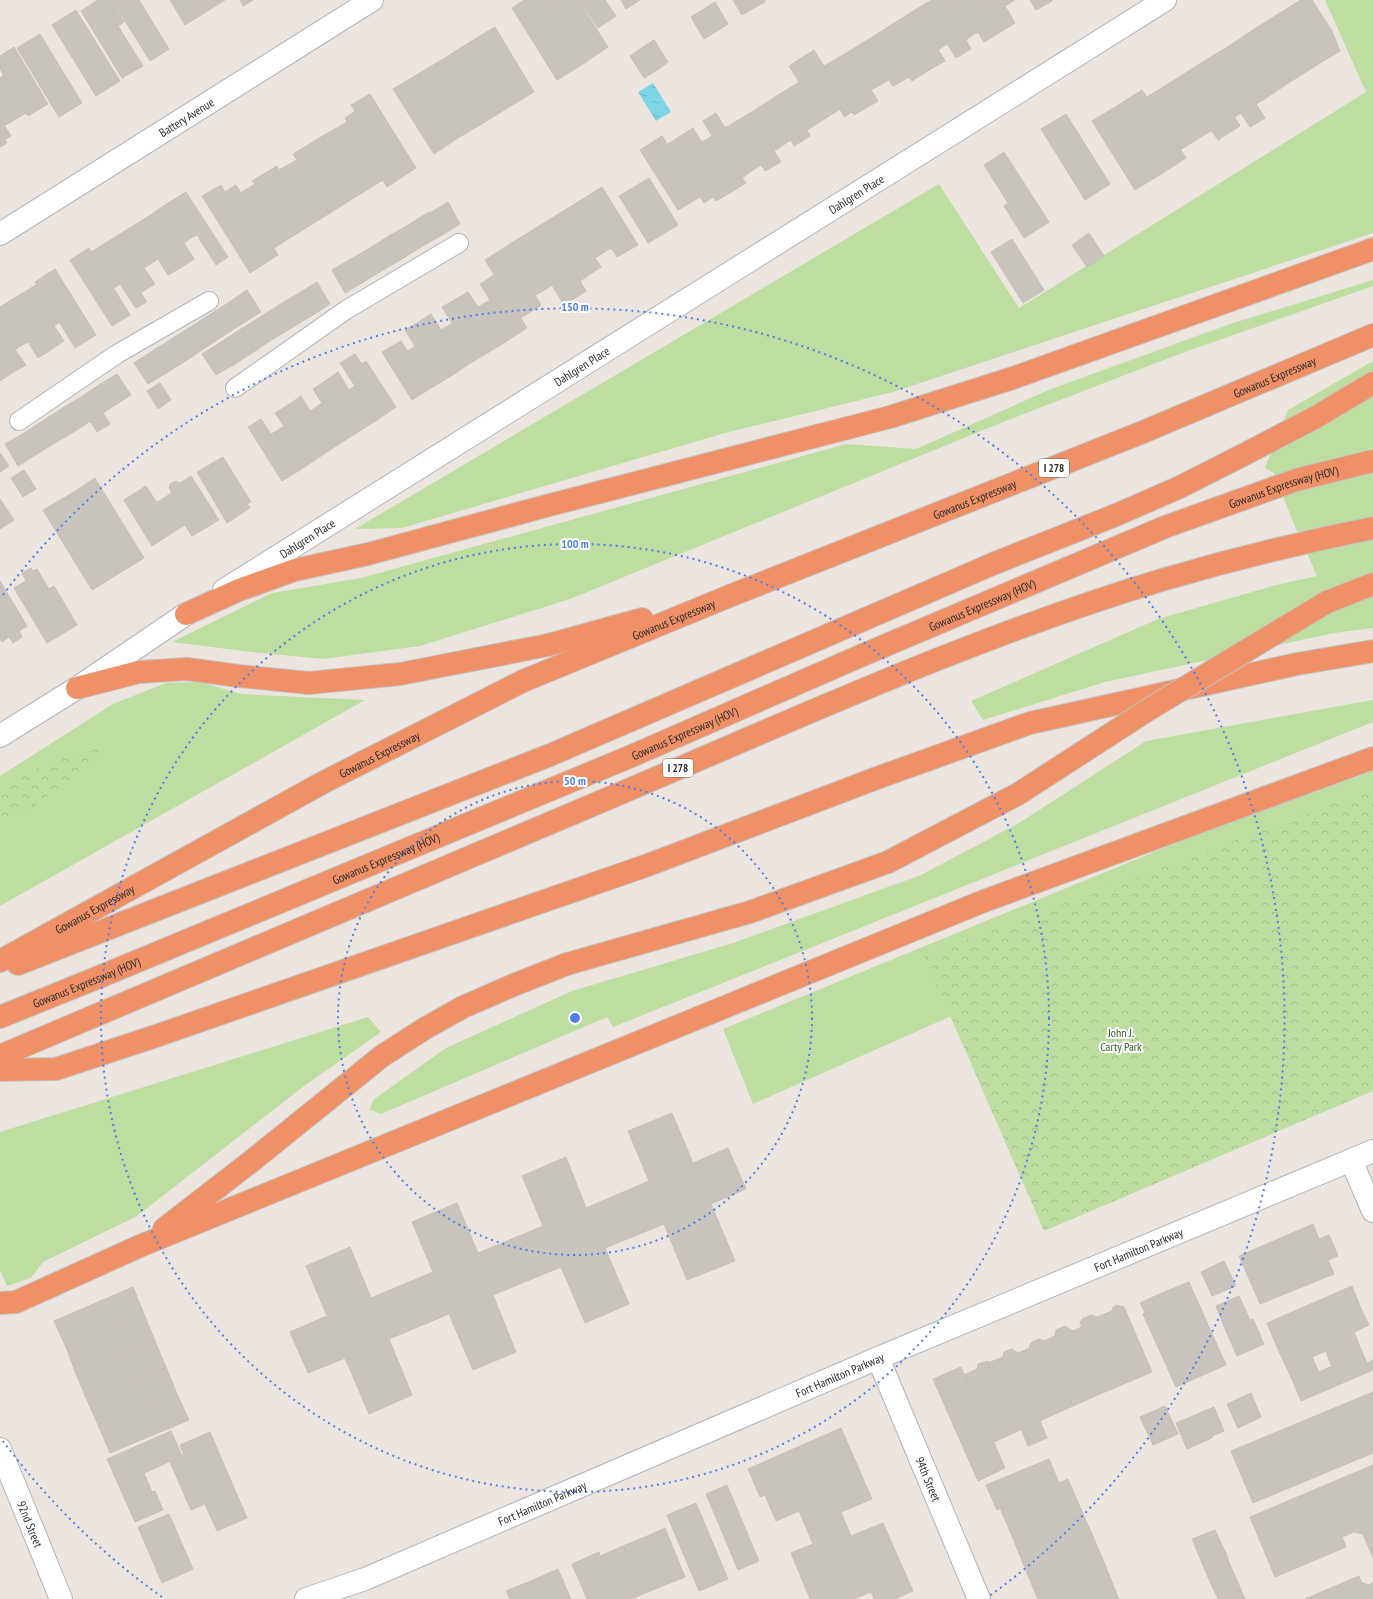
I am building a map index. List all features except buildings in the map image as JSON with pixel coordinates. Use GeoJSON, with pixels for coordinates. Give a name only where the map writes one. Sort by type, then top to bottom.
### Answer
{"type":"FeatureCollection","features":[{"type":"Feature","properties":{"kind":"highway"},"geometry":{"type":"LineString","coordinates":[[186,614],[239,590],[295,570],[368,554],[546,506],[890,417],[1013,378],[1373,249]]}},
{"type":"Feature","properties":{"kind":"highway","name":"Gowanus Expressway"},"geometry":{"type":"LineString","coordinates":[[0,961],[324,782],[523,681],[732,595],[1143,432],[1373,334]]}},
{"type":"Feature","properties":{"kind":"highway","name":"Gowanus Expressway"},"geometry":{"type":"LineString","coordinates":[[0,971],[550,756],[995,563],[1116,515],[1247,454],[1316,417],[1373,383]]}},
{"type":"Feature","properties":{"kind":"highway","name":"Gowanus Expressway (HOV)"},"geometry":{"type":"LineString","coordinates":[[0,1017],[634,755],[858,657],[1165,527],[1289,483],[1373,461]]}},
{"type":"Feature","properties":{"kind":"highway","name":"I 278"},"geometry":{"type":"LineString","coordinates":[[0,1056],[542,827],[830,703],[933,662],[1077,608],[1164,579],[1272,550],[1373,528]]}},
{"type":"Feature","properties":{"kind":"highway"},"geometry":{"type":"LineString","coordinates":[[140,1246],[253,1160],[382,1056],[424,1029],[463,1007],[567,964],[750,912],[888,862],[1018,794],[1151,708],[1326,602],[1373,584]]}},
{"type":"Feature","properties":{"kind":"highway"},"geometry":{"type":"LineString","coordinates":[[77,688],[139,672],[187,669],[309,683],[400,674],[548,645],[732,595]]}},
{"type":"Feature","properties":{"kind":"highway"},"geometry":{"type":"LineString","coordinates":[[0,1070],[56,1069],[149,1038],[648,865],[877,778],[1030,723],[1297,664],[1373,651]]}},
{"type":"Feature","properties":{"kind":"highway"},"geometry":{"type":"LineString","coordinates":[[0,1303],[16,1302],[140,1246],[984,901],[1373,758]]}},
{"type":"Feature","properties":{"kind":"street","name":"Battery Avenue"},"geometry":{"type":"LineString","coordinates":[[0,234],[372,0]]}},
{"type":"Feature","properties":{"kind":"street","name":"Dahlgren Place"},"geometry":{"type":"LineString","coordinates":[[0,736],[77,688],[186,614],[1136,8],[1165,0]]}},
{"type":"Feature","properties":{"kind":"street","name":"Fort Hamilton Parkway"},"geometry":{"type":"LineString","coordinates":[[306,1599],[365,1579],[878,1358],[1373,1151]]}},
{"type":"Feature","properties":{"kind":"street"},"geometry":{"type":"LineString","coordinates":[[1352,1160],[1373,1211]]}},
{"type":"Feature","properties":{"kind":"street","name":"94th Street"},"geometry":{"type":"LineString","coordinates":[[878,1358],[979,1599]]}},
{"type":"Feature","properties":{"kind":"street","name":"92nd Street"},"geometry":{"type":"LineString","coordinates":[[0,1449],[61,1599]]}},
{"type":"Feature","properties":{"kind":"lane"},"geometry":{"type":"LineString","coordinates":[[235,388],[346,310],[459,243]]}},
{"type":"Feature","properties":{"kind":"lane"},"geometry":{"type":"LineString","coordinates":[[19,421],[117,354],[208,301]]}},
{"type":"Feature","properties":{"kind":"green space"},"geometry":{"type":"Polygon","coordinates":[[[1325,0],[1373,0],[1373,233],[893,392],[725,433],[402,528],[355,529],[939,184],[1019,308],[1366,92],[1325,0]]]}},
{"type":"Feature","properties":{"kind":"green space"},"geometry":{"type":"Polygon","coordinates":[[[1373,280],[1373,286],[1182,353],[1008,420],[570,599],[420,646],[323,659],[172,642],[272,593],[361,578],[846,444],[916,449],[1051,389],[1233,323],[1373,280]]]}},
{"type":"Feature","properties":{"kind":"green space"},"geometry":{"type":"Polygon","coordinates":[[[1373,361],[1373,628],[1334,633],[1105,682],[983,720],[971,701],[1158,619],[1276,585],[1317,576],[1274,473],[1265,468],[1288,410],[1373,361]]]}},
{"type":"Feature","properties":{"kind":"green space"},"geometry":{"type":"Polygon","coordinates":[[[200,682],[241,694],[365,700],[0,906],[0,776],[113,704],[166,683],[200,682]]]}},
{"type":"Feature","properties":{"kind":"green space"},"geometry":{"type":"Polygon","coordinates":[[[1373,700],[1373,722],[613,1027],[607,1017],[381,1114],[370,1110],[373,1100],[446,1048],[572,991],[733,943],[921,875],[1019,823],[1146,741],[1373,700]]]}},
{"type":"Feature","properties":{"kind":"green space"},"geometry":{"type":"Polygon","coordinates":[[[107,743],[91,766],[0,830],[0,789],[41,766],[107,743]]]}},
{"type":"Feature","properties":{"kind":"green space"},"geometry":{"type":"Polygon","coordinates":[[[1373,771],[1373,905],[956,1014],[753,1104],[723,1029],[1210,829],[1373,771]]]}},
{"type":"Feature","properties":{"kind":"green space","name":"John J. Carty Park"},"geometry":{"type":"Polygon","coordinates":[[[1373,789],[1373,1091],[1044,1231],[924,956],[1373,789]]]}},
{"type":"Feature","properties":{"kind":"green space"},"geometry":{"type":"Polygon","coordinates":[[[368,1017],[381,1032],[304,1086],[137,1216],[43,1262],[31,1278],[7,1286],[0,1270],[0,1132],[368,1017]]]}},
{"type":"Feature","properties":{"kind":"water"},"geometry":{"type":"Polygon","coordinates":[[[653,83],[671,112],[656,121],[638,92],[653,83]]]}}]}
